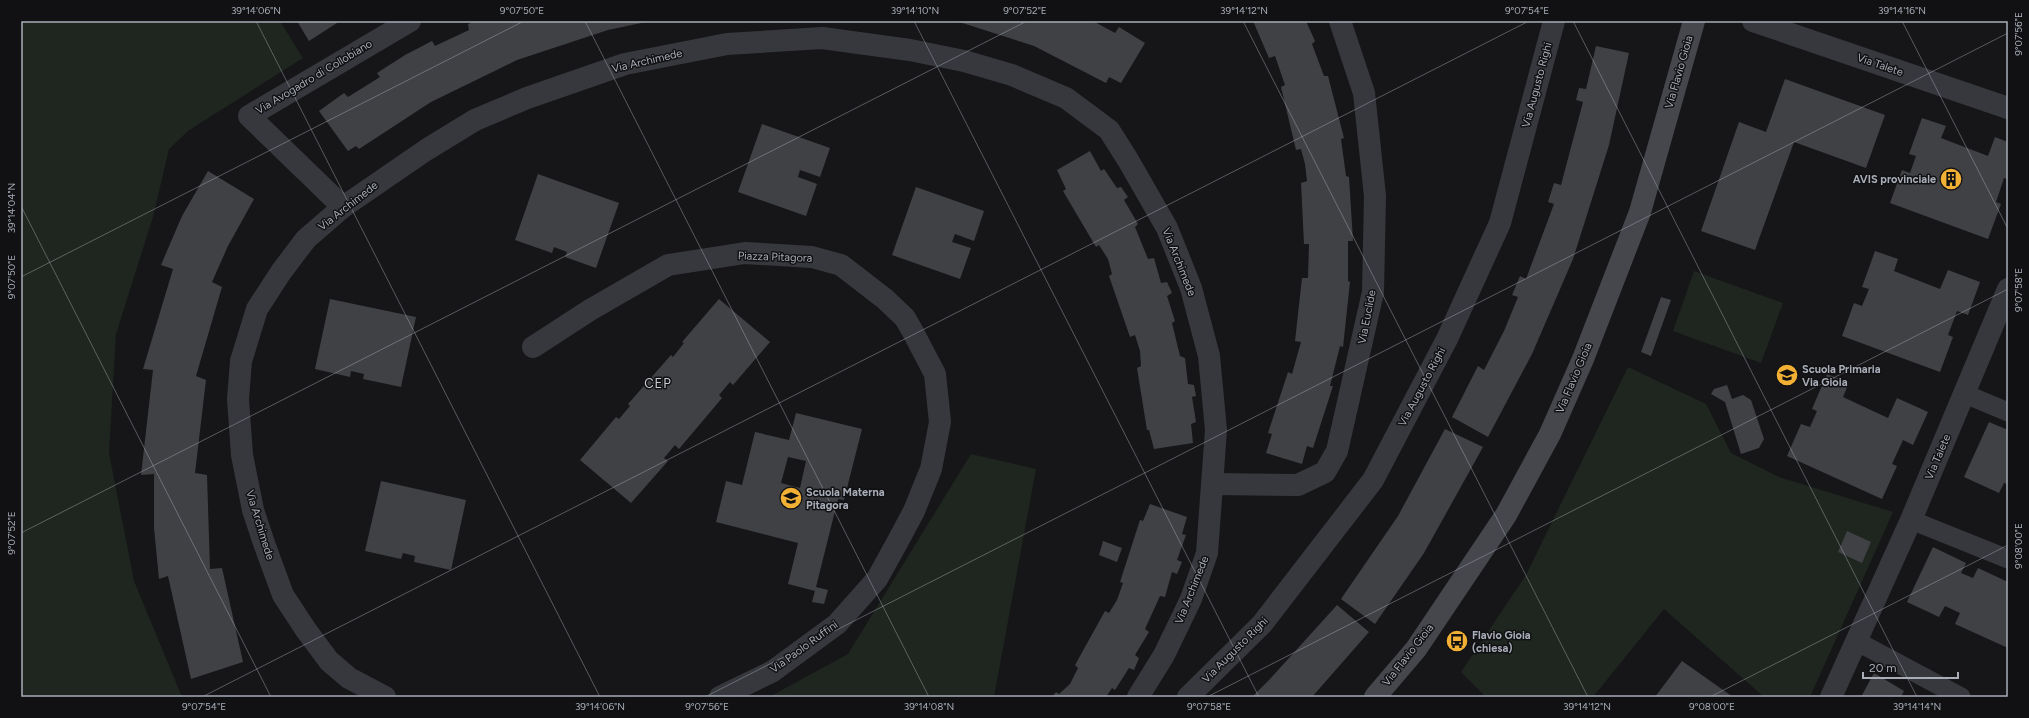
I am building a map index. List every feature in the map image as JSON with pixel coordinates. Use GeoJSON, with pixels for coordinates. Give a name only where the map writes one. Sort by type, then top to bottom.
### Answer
{"type":"FeatureCollection","features":[{"type":"Feature","properties":{"kind":"main road","name":"Via Flavio Gioia"},"geometry":{"type":"LineString","coordinates":[[1375,697],[1416,649],[1506,515],[1550,434],[1583,359],[1640,212],[1694,21]]}},
{"type":"Feature","properties":{"kind":"street","name":"Via Avogadro di Collobiano"},"geometry":{"type":"LineString","coordinates":[[344,207],[249,116],[410,21]]}},
{"type":"Feature","properties":{"kind":"street","name":"Via Euclide"},"geometry":{"type":"LineString","coordinates":[[1213,484],[1298,485],[1325,472],[1337,452],[1373,292],[1375,196],[1364,93],[1340,21]]}},
{"type":"Feature","properties":{"kind":"street","name":"Via Augusto Righi"},"geometry":{"type":"LineString","coordinates":[[1188,697],[1262,624],[1372,480],[1447,339],[1500,223],[1554,21]]}},
{"type":"Feature","properties":{"kind":"street","name":"Via Talete"},"geometry":{"type":"LineString","coordinates":[[1753,21],[2008,108]]}},
{"type":"Feature","properties":{"kind":"street","name":"Via Archimede"},"geometry":{"type":"LineString","coordinates":[[385,697],[349,678],[329,662],[306,630],[283,595],[264,546],[253,510],[242,455],[238,400],[241,361],[257,310],[281,272],[306,239],[344,207],[426,150],[475,120],[527,98],[632,62],[727,44],[822,29],[964,61],[1012,75],[1066,98],[1109,130],[1167,228],[1191,288],[1210,364],[1216,430],[1213,484],[1207,553],[1205,560],[1191,599],[1164,655],[1138,697]]}},
{"type":"Feature","properties":{"kind":"street","name":"Piazza Pitagora"},"geometry":{"type":"LineString","coordinates":[[533,347],[590,310],[668,265],[744,253],[812,257],[841,265],[885,299],[905,318],[935,374],[940,422],[931,469],[921,495]]}},
{"type":"Feature","properties":{"kind":"street","name":"Via Talete"},"geometry":{"type":"LineString","coordinates":[[1831,697],[1911,520],[2008,290]]}},
{"type":"Feature","properties":{"kind":"street","name":"Via Paolo Ruffini"},"geometry":{"type":"LineString","coordinates":[[720,697],[773,671],[837,624],[876,579],[898,541],[921,495]]}},
{"type":"Feature","properties":{"kind":"lane"},"geometry":{"type":"LineString","coordinates":[[1965,394],[2008,412]]}},
{"type":"Feature","properties":{"kind":"lane"},"geometry":{"type":"LineString","coordinates":[[1911,520],[2008,559]]}},
{"type":"Feature","properties":{"kind":"lane"},"geometry":{"type":"LineString","coordinates":[[1856,641],[1961,697]]}},
{"type":"Feature","properties":{"kind":"shaded area"},"geometry":{"type":"Polygon","coordinates":[[[21,21],[280,21],[303,58],[188,131],[169,149],[153,217],[116,334],[109,453],[134,581],[182,697],[21,697],[21,21]]]}},
{"type":"Feature","properties":{"kind":"shaded area"},"geometry":{"type":"Polygon","coordinates":[[[1694,271],[1783,303],[1761,363],[1673,331],[1694,271]]]}},
{"type":"Feature","properties":{"kind":"shaded area"},"geometry":{"type":"Polygon","coordinates":[[[1628,367],[1706,404],[1731,453],[1779,477],[1893,512],[1810,697],[1764,697],[1664,609],[1593,697],[1486,697],[1461,672],[1526,575],[1628,367]]]}},
{"type":"Feature","properties":{"kind":"shaded area"},"geometry":{"type":"Polygon","coordinates":[[[971,454],[1036,469],[994,697],[769,697],[848,654],[971,454]]]}},
{"type":"Feature","properties":{"kind":"building"},"geometry":{"type":"Polygon","coordinates":[[[297,21],[340,21],[309,41],[297,21]]]}},
{"type":"Feature","properties":{"kind":"building"},"geometry":{"type":"Polygon","coordinates":[[[475,21],[646,22],[608,30],[517,60],[431,102],[359,149],[356,146],[348,151],[319,111],[344,93],[348,97],[380,77],[377,73],[405,55],[432,41],[435,46],[469,30],[468,24],[475,21]]]}},
{"type":"Feature","properties":{"kind":"building"},"geometry":{"type":"Polygon","coordinates":[[[956,21],[1093,21],[1115,33],[1119,27],[1145,43],[1121,83],[1109,77],[1106,83],[1034,46],[956,21]]]}},
{"type":"Feature","properties":{"kind":"building"},"geometry":{"type":"Polygon","coordinates":[[[1253,21],[1306,21],[1315,41],[1312,44],[1324,76],[1328,76],[1344,138],[1341,139],[1346,176],[1349,177],[1353,241],[1348,241],[1348,281],[1350,282],[1343,347],[1340,346],[1330,386],[1333,386],[1313,448],[1307,446],[1302,464],[1266,453],[1272,434],[1268,433],[1288,372],[1292,374],[1301,342],[1295,341],[1302,278],[1308,278],[1309,244],[1304,244],[1301,183],[1307,181],[1301,149],[1296,150],[1281,87],[1285,85],[1275,56],[1269,58],[1253,21]]]}},
{"type":"Feature","properties":{"kind":"building"},"geometry":{"type":"Polygon","coordinates":[[[1596,46],[1629,53],[1609,145],[1573,259],[1532,354],[1488,437],[1452,417],[1478,366],[1484,370],[1504,331],[1518,297],[1512,295],[1520,276],[1526,279],[1554,204],[1548,202],[1554,183],[1561,185],[1583,102],[1576,100],[1579,88],[1586,89],[1596,46]]]}},
{"type":"Feature","properties":{"kind":"building"},"geometry":{"type":"Polygon","coordinates":[[[1785,79],[1885,115],[1866,168],[1794,142],[1755,250],[1701,231],[1739,122],[1766,132],[1785,79]]]}},
{"type":"Feature","properties":{"kind":"building","name":"AVIS provinciale"},"geometry":{"type":"Polygon","coordinates":[[[1922,118],[1946,126],[1941,138],[1988,156],[1995,137],[2008,142],[2008,179],[2004,178],[1996,202],[2001,204],[1988,239],[1890,203],[1902,170],[1910,173],[1916,156],[1909,154],[1922,118]]]}},
{"type":"Feature","properties":{"kind":"building"},"geometry":{"type":"Polygon","coordinates":[[[762,124],[830,148],[820,177],[800,170],[798,177],[817,184],[806,216],[738,192],[762,124]]]}},
{"type":"Feature","properties":{"kind":"building"},"geometry":{"type":"Polygon","coordinates":[[[1090,151],[1101,171],[1104,169],[1117,188],[1121,187],[1128,197],[1124,200],[1138,224],[1135,227],[1148,259],[1154,258],[1161,283],[1167,282],[1172,293],[1167,296],[1175,321],[1172,323],[1180,356],[1185,358],[1188,384],[1194,385],[1196,396],[1192,397],[1196,422],[1191,424],[1193,443],[1154,449],[1149,430],[1147,430],[1137,368],[1141,366],[1140,351],[1135,335],[1130,337],[1109,276],[1112,274],[1108,259],[1099,245],[1096,247],[1063,191],[1066,189],[1057,170],[1090,151]]]}},
{"type":"Feature","properties":{"kind":"building"},"geometry":{"type":"Polygon","coordinates":[[[208,171],[254,199],[228,246],[212,282],[222,287],[196,376],[206,380],[195,473],[207,475],[210,569],[222,568],[243,662],[191,679],[168,576],[159,579],[154,528],[154,474],[141,475],[153,370],[143,369],[173,269],[161,265],[182,216],[208,171]]]}},
{"type":"Feature","properties":{"kind":"building"},"geometry":{"type":"Polygon","coordinates":[[[538,174],[619,203],[596,268],[565,257],[567,252],[554,247],[552,253],[515,240],[538,174]]]}},
{"type":"Feature","properties":{"kind":"building"},"geometry":{"type":"Polygon","coordinates":[[[916,187],[984,211],[974,241],[955,234],[952,242],[971,248],[960,279],[892,255],[916,187]]]}},
{"type":"Feature","properties":{"kind":"building"},"geometry":{"type":"Polygon","coordinates":[[[1875,251],[1898,259],[1894,271],[1940,289],[1948,270],[1980,282],[1968,315],[1957,311],[1948,335],[1953,337],[1940,372],[1842,336],[1854,303],[1862,306],[1869,289],[1862,287],[1875,251]]]}},
{"type":"Feature","properties":{"kind":"building"},"geometry":{"type":"Polygon","coordinates":[[[1661,297],[1671,300],[1651,356],[1641,352],[1661,297]]]}},
{"type":"Feature","properties":{"kind":"building"},"geometry":{"type":"Polygon","coordinates":[[[330,299],[416,317],[401,387],[363,379],[364,374],[351,371],[350,377],[315,369],[330,299]]]}},
{"type":"Feature","properties":{"kind":"building"},"geometry":{"type":"Polygon","coordinates":[[[719,299],[770,342],[733,385],[730,382],[719,395],[722,398],[679,449],[675,445],[664,458],[668,461],[631,503],[580,460],[616,417],[619,419],[630,406],[628,404],[671,355],[673,357],[684,343],[682,342],[719,299]]]}},
{"type":"Feature","properties":{"kind":"building"},"geometry":{"type":"Polygon","coordinates":[[[1827,374],[1849,383],[1843,397],[1888,418],[1897,398],[1928,412],[1913,445],[1903,440],[1892,464],[1897,466],[1882,499],[1787,456],[1801,424],[1810,427],[1817,411],[1812,409],[1827,374]]]}},
{"type":"Feature","properties":{"kind":"building"},"geometry":{"type":"Polygon","coordinates":[[[1727,385],[1732,399],[1743,395],[1751,400],[1764,439],[1759,448],[1741,454],[1725,402],[1711,394],[1714,389],[1727,385]]]}},
{"type":"Feature","properties":{"kind":"building"},"geometry":{"type":"Polygon","coordinates":[[[796,413],[862,429],[844,500],[838,499],[816,587],[828,590],[824,604],[812,602],[815,591],[788,584],[798,543],[716,522],[726,481],[742,485],[755,432],[789,440],[796,413]],[[788,457],[781,483],[800,488],[806,461],[788,457]]]}},
{"type":"Feature","properties":{"kind":"building"},"geometry":{"type":"Polygon","coordinates":[[[1989,422],[2008,430],[2008,484],[2004,483],[1999,493],[1964,477],[1989,422]]]}},
{"type":"Feature","properties":{"kind":"building"},"geometry":{"type":"Polygon","coordinates":[[[1445,429],[1483,447],[1424,553],[1375,624],[1341,599],[1398,516],[1445,429]]]}},
{"type":"Feature","properties":{"kind":"building"},"geometry":{"type":"Polygon","coordinates":[[[381,481],[466,500],[451,570],[414,562],[415,556],[403,553],[401,559],[365,551],[381,481]]]}},
{"type":"Feature","properties":{"kind":"building"},"geometry":{"type":"Polygon","coordinates":[[[1150,504],[1187,517],[1182,534],[1186,535],[1177,560],[1182,562],[1177,574],[1172,572],[1165,597],[1160,596],[1145,629],[1149,632],[1135,655],[1139,658],[1134,670],[1129,668],[1115,690],[1112,688],[1106,697],[1052,697],[1056,692],[1059,694],[1070,684],[1078,668],[1075,665],[1105,611],[1109,613],[1117,600],[1123,583],[1120,582],[1140,520],[1143,521],[1150,504]]]}},
{"type":"Feature","properties":{"kind":"building"},"geometry":{"type":"Polygon","coordinates":[[[1847,531],[1871,542],[1862,563],[1838,552],[1847,531]]]}},
{"type":"Feature","properties":{"kind":"building"},"geometry":{"type":"Polygon","coordinates":[[[1103,541],[1122,548],[1117,562],[1099,555],[1103,541]]]}},
{"type":"Feature","properties":{"kind":"building"},"geometry":{"type":"Polygon","coordinates":[[[1933,547],[1966,563],[1961,573],[1973,578],[1978,568],[2008,582],[2008,648],[1955,624],[1960,613],[1945,606],[1939,617],[1907,602],[1933,547]]]}},
{"type":"Feature","properties":{"kind":"building"},"geometry":{"type":"Polygon","coordinates":[[[1337,605],[1369,632],[1312,697],[1252,697],[1270,679],[1337,605]]]}},
{"type":"Feature","properties":{"kind":"building"},"geometry":{"type":"Polygon","coordinates":[[[1682,661],[1733,697],[1655,697],[1682,661]]]}},
{"type":"Feature","properties":{"kind":"building"},"geometry":{"type":"Polygon","coordinates":[[[1874,673],[1904,691],[1901,697],[1861,697],[1874,673]]]}},
{"type":"Feature","properties":{"kind":"place","name":"AVIS provinciale"},"geometry":{"type":"Point","coordinates":[1951,179]}},
{"type":"Feature","properties":{"kind":"place","name":"Scuola Primaria Via Gioia"},"geometry":{"type":"Point","coordinates":[1787,375]}},
{"type":"Feature","properties":{"kind":"place","name":"Scuola Materna Pitagora"},"geometry":{"type":"Point","coordinates":[791,498]}},
{"type":"Feature","properties":{"kind":"place","name":"Flavio Gioia (chiesa)"},"geometry":{"type":"Point","coordinates":[1457,641]}},
{"type":"Feature","properties":{"kind":"district","name":"CEP"},"geometry":{"type":"Point","coordinates":[658,383]}}]}
